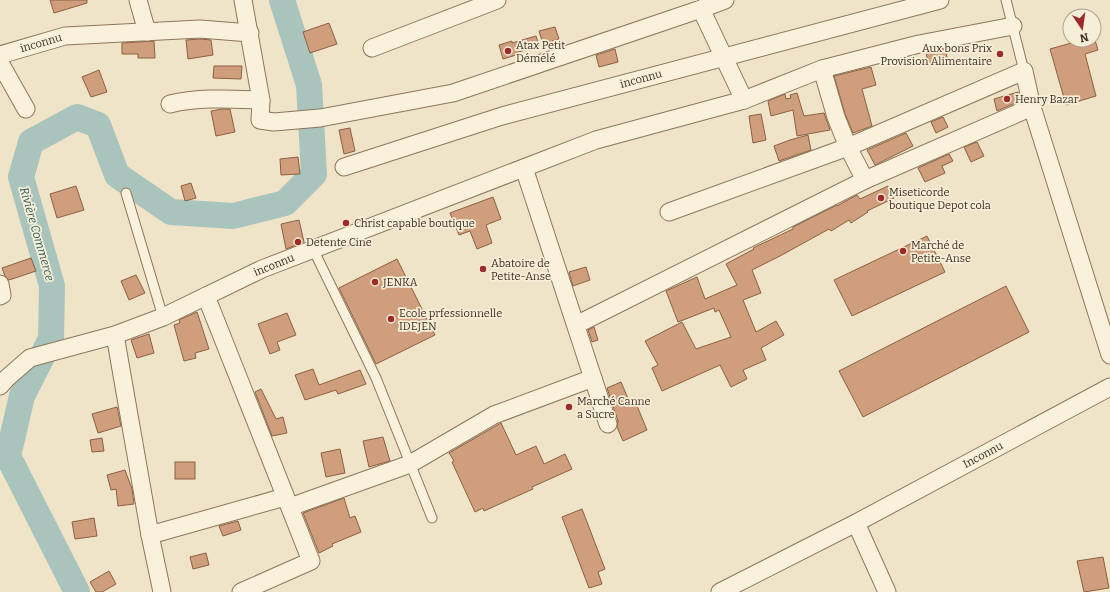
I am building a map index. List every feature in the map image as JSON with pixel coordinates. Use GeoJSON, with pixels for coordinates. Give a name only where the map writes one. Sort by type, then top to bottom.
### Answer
{"type":"FeatureCollection","features":[{"type":"Feature","properties":{"kind":"street"},"geometry":{"type":"LineString","coordinates":[[138,0],[147,32]]}},
{"type":"Feature","properties":{"kind":"street"},"geometry":{"type":"LineString","coordinates":[[243,0],[261,100],[260,120],[274,122],[320,118],[453,93],[725,0]]}},
{"type":"Feature","properties":{"kind":"street"},"geometry":{"type":"LineString","coordinates":[[372,48],[497,0]]}},
{"type":"Feature","properties":{"kind":"street","name":"inconnu"},"geometry":{"type":"LineString","coordinates":[[344,167],[502,116],[940,0]]}},
{"type":"Feature","properties":{"kind":"street"},"geometry":{"type":"LineString","coordinates":[[702,9],[744,100]]}},
{"type":"Feature","properties":{"kind":"street","name":"inconnu"},"geometry":{"type":"LineString","coordinates":[[0,386],[30,358],[115,335],[163,318],[262,269],[596,140],[744,100],[822,69],[919,44],[1013,26]]}},
{"type":"Feature","properties":{"kind":"street","name":"inconnu"},"geometry":{"type":"LineString","coordinates":[[0,55],[65,36],[200,29],[250,33]]}},
{"type":"Feature","properties":{"kind":"street"},"geometry":{"type":"LineString","coordinates":[[0,63],[26,109]]}},
{"type":"Feature","properties":{"kind":"street"},"geometry":{"type":"LineString","coordinates":[[822,69],[836,117],[848,147],[865,180]]}},
{"type":"Feature","properties":{"kind":"street"},"geometry":{"type":"LineString","coordinates":[[669,212],[848,147],[1024,71],[1032,107],[1110,355]]}},
{"type":"Feature","properties":{"kind":"street"},"geometry":{"type":"LineString","coordinates":[[170,104],[185,100],[197,99],[261,100]]}},
{"type":"Feature","properties":{"kind":"street"},"geometry":{"type":"LineString","coordinates":[[576,325],[865,180],[1032,107]]}},
{"type":"Feature","properties":{"kind":"street"},"geometry":{"type":"LineString","coordinates":[[524,168],[608,424]]}},
{"type":"Feature","properties":{"kind":"street"},"geometry":{"type":"LineString","coordinates":[[0,284],[2,295],[0,296]]}},
{"type":"Feature","properties":{"kind":"street"},"geometry":{"type":"LineString","coordinates":[[206,296],[311,561],[241,592]]}},
{"type":"Feature","properties":{"kind":"street"},"geometry":{"type":"LineString","coordinates":[[115,335],[150,535],[162,592]]}},
{"type":"Feature","properties":{"kind":"street"},"geometry":{"type":"LineString","coordinates":[[150,535],[288,502],[410,464],[494,415],[593,378]]}},
{"type":"Feature","properties":{"kind":"street","name":"Inconnu"},"geometry":{"type":"LineString","coordinates":[[720,592],[856,523],[1110,387]]}},
{"type":"Feature","properties":{"kind":"street"},"geometry":{"type":"LineString","coordinates":[[856,523],[887,592]]}},
{"type":"Feature","properties":{"kind":"lane"},"geometry":{"type":"LineString","coordinates":[[1006,0],[1024,71]]}},
{"type":"Feature","properties":{"kind":"lane"},"geometry":{"type":"LineString","coordinates":[[126,193],[163,318]]}},
{"type":"Feature","properties":{"kind":"lane"},"geometry":{"type":"LineString","coordinates":[[313,249],[376,378],[432,518]]}},
{"type":"Feature","properties":{"kind":"building"},"geometry":{"type":"Polygon","coordinates":[[[50,0],[87,0],[87,3],[54,13],[50,0]]]}},
{"type":"Feature","properties":{"kind":"building"},"geometry":{"type":"Polygon","coordinates":[[[329,23],[337,44],[310,53],[303,32],[329,23]]]}},
{"type":"Feature","properties":{"kind":"building"},"geometry":{"type":"Polygon","coordinates":[[[555,27],[559,39],[543,44],[539,31],[555,27]]]}},
{"type":"Feature","properties":{"kind":"building"},"geometry":{"type":"Polygon","coordinates":[[[536,36],[539,46],[515,53],[516,55],[503,59],[499,45],[536,36]]]}},
{"type":"Feature","properties":{"kind":"building"},"geometry":{"type":"Polygon","coordinates":[[[186,40],[211,40],[213,55],[188,59],[186,40]]]}},
{"type":"Feature","properties":{"kind":"building"},"geometry":{"type":"Polygon","coordinates":[[[154,41],[155,58],[138,58],[138,54],[122,54],[122,43],[154,41]]]}},
{"type":"Feature","properties":{"kind":"building"},"geometry":{"type":"Polygon","coordinates":[[[1062,46],[1062,48],[1097,48],[1098,50],[1085,54],[1096,96],[1066,105],[1050,49],[1062,46]]]}},
{"type":"Feature","properties":{"kind":"building"},"geometry":{"type":"Polygon","coordinates":[[[615,49],[618,62],[599,67],[596,55],[615,49]]]}},
{"type":"Feature","properties":{"kind":"building"},"geometry":{"type":"Polygon","coordinates":[[[945,49],[948,61],[929,66],[926,53],[945,49]]]}},
{"type":"Feature","properties":{"kind":"building"},"geometry":{"type":"Polygon","coordinates":[[[214,66],[242,66],[241,79],[213,78],[214,66]]]}},
{"type":"Feature","properties":{"kind":"building"},"geometry":{"type":"Polygon","coordinates":[[[871,67],[876,85],[862,89],[872,126],[853,133],[845,114],[834,76],[871,67]]]}},
{"type":"Feature","properties":{"kind":"building"},"geometry":{"type":"Polygon","coordinates":[[[99,70],[107,92],[91,97],[82,77],[99,70]]]}},
{"type":"Feature","properties":{"kind":"building"},"geometry":{"type":"Polygon","coordinates":[[[1018,92],[1020,101],[997,111],[994,99],[1018,92]]]}},
{"type":"Feature","properties":{"kind":"building"},"geometry":{"type":"Polygon","coordinates":[[[797,93],[804,116],[824,113],[830,130],[797,136],[793,110],[771,116],[768,101],[785,94],[786,99],[791,98],[790,95],[797,93]]]}},
{"type":"Feature","properties":{"kind":"building"},"geometry":{"type":"Polygon","coordinates":[[[230,109],[235,132],[216,136],[211,111],[230,109]]]}},
{"type":"Feature","properties":{"kind":"building"},"geometry":{"type":"Polygon","coordinates":[[[761,114],[766,140],[753,143],[749,116],[761,114]]]}},
{"type":"Feature","properties":{"kind":"building"},"geometry":{"type":"Polygon","coordinates":[[[943,117],[948,127],[936,133],[931,122],[943,117]]]}},
{"type":"Feature","properties":{"kind":"building"},"geometry":{"type":"Polygon","coordinates":[[[350,128],[355,151],[344,154],[339,130],[350,128]]]}},
{"type":"Feature","properties":{"kind":"building"},"geometry":{"type":"Polygon","coordinates":[[[906,133],[913,146],[875,165],[867,150],[906,133]]]}},
{"type":"Feature","properties":{"kind":"building"},"geometry":{"type":"Polygon","coordinates":[[[808,135],[811,150],[779,161],[774,146],[808,135]]]}},
{"type":"Feature","properties":{"kind":"building"},"geometry":{"type":"Polygon","coordinates":[[[977,142],[984,156],[971,162],[964,147],[977,142]]]}},
{"type":"Feature","properties":{"kind":"building"},"geometry":{"type":"Polygon","coordinates":[[[949,154],[953,161],[942,166],[945,173],[925,182],[918,168],[949,154]]]}},
{"type":"Feature","properties":{"kind":"building"},"geometry":{"type":"Polygon","coordinates":[[[298,157],[300,174],[281,175],[280,159],[298,157]]]}},
{"type":"Feature","properties":{"kind":"building"},"geometry":{"type":"Polygon","coordinates":[[[191,183],[196,198],[185,201],[181,186],[191,183]]]}},
{"type":"Feature","properties":{"kind":"building"},"geometry":{"type":"Polygon","coordinates":[[[76,186],[84,210],[57,218],[50,194],[76,186]]]}},
{"type":"Feature","properties":{"kind":"building"},"geometry":{"type":"Polygon","coordinates":[[[888,186],[894,198],[867,211],[868,212],[851,223],[849,220],[831,231],[829,229],[752,270],[761,293],[743,300],[756,332],[776,321],[784,335],[761,348],[766,360],[743,370],[747,379],[731,387],[720,365],[662,391],[652,368],[658,365],[645,341],[682,322],[696,349],[731,337],[719,310],[715,312],[714,308],[678,322],[666,291],[697,277],[705,299],[737,285],[726,264],[754,249],[753,248],[793,229],[793,227],[857,195],[860,199],[888,186]]]}},
{"type":"Feature","properties":{"kind":"building"},"geometry":{"type":"Polygon","coordinates":[[[493,197],[501,219],[486,225],[492,243],[477,249],[470,231],[459,235],[450,213],[493,197]]]}},
{"type":"Feature","properties":{"kind":"building"},"geometry":{"type":"Polygon","coordinates":[[[299,220],[304,242],[286,249],[281,224],[299,220]]]}},
{"type":"Feature","properties":{"kind":"building"},"geometry":{"type":"Polygon","coordinates":[[[927,236],[945,272],[852,316],[834,280],[927,236]]]}},
{"type":"Feature","properties":{"kind":"building"},"geometry":{"type":"Polygon","coordinates":[[[31,258],[36,271],[9,280],[5,276],[2,268],[31,258]]]}},
{"type":"Feature","properties":{"kind":"building"},"geometry":{"type":"Polygon","coordinates":[[[397,259],[435,335],[376,364],[339,288],[397,259]]]}},
{"type":"Feature","properties":{"kind":"building"},"geometry":{"type":"Polygon","coordinates":[[[586,267],[590,280],[573,286],[569,272],[586,267]]]}},
{"type":"Feature","properties":{"kind":"building"},"geometry":{"type":"Polygon","coordinates":[[[136,275],[145,293],[129,300],[121,281],[136,275]]]}},
{"type":"Feature","properties":{"kind":"building"},"geometry":{"type":"Polygon","coordinates":[[[1006,286],[1029,332],[863,417],[839,371],[1006,286]]]}},
{"type":"Feature","properties":{"kind":"building"},"geometry":{"type":"Polygon","coordinates":[[[197,312],[209,349],[195,353],[196,358],[184,361],[174,325],[180,323],[179,320],[197,312]]]}},
{"type":"Feature","properties":{"kind":"building"},"geometry":{"type":"Polygon","coordinates":[[[287,313],[296,335],[277,342],[280,350],[270,354],[258,324],[287,313]]]}},
{"type":"Feature","properties":{"kind":"building"},"geometry":{"type":"Polygon","coordinates":[[[594,327],[598,340],[592,342],[588,330],[594,327]]]}},
{"type":"Feature","properties":{"kind":"building"},"geometry":{"type":"Polygon","coordinates":[[[149,334],[154,353],[137,358],[131,340],[149,334]]]}},
{"type":"Feature","properties":{"kind":"building"},"geometry":{"type":"Polygon","coordinates":[[[313,369],[319,385],[360,370],[366,384],[338,394],[336,390],[305,400],[295,375],[313,369]]]}},
{"type":"Feature","properties":{"kind":"building"},"geometry":{"type":"Polygon","coordinates":[[[621,382],[630,403],[635,401],[647,430],[623,441],[617,427],[618,421],[607,388],[621,382]]]}},
{"type":"Feature","properties":{"kind":"building"},"geometry":{"type":"Polygon","coordinates":[[[261,389],[276,419],[283,417],[287,433],[272,436],[255,392],[261,389]]]}},
{"type":"Feature","properties":{"kind":"building"},"geometry":{"type":"Polygon","coordinates":[[[117,407],[121,426],[98,433],[92,414],[117,407]]]}},
{"type":"Feature","properties":{"kind":"building"},"geometry":{"type":"Polygon","coordinates":[[[501,423],[516,455],[536,446],[544,464],[565,454],[572,469],[532,487],[533,489],[484,511],[483,508],[475,512],[452,462],[454,461],[449,453],[501,423]]]}},
{"type":"Feature","properties":{"kind":"building"},"geometry":{"type":"Polygon","coordinates":[[[383,437],[390,461],[369,467],[363,441],[383,437]]]}},
{"type":"Feature","properties":{"kind":"building"},"geometry":{"type":"Polygon","coordinates":[[[102,438],[104,451],[92,452],[90,440],[102,438]]]}},
{"type":"Feature","properties":{"kind":"building"},"geometry":{"type":"Polygon","coordinates":[[[340,449],[345,473],[326,477],[321,453],[340,449]]]}},
{"type":"Feature","properties":{"kind":"building"},"geometry":{"type":"Polygon","coordinates":[[[175,462],[195,462],[195,479],[175,479],[175,462]]]}},
{"type":"Feature","properties":{"kind":"building"},"geometry":{"type":"Polygon","coordinates":[[[125,470],[132,489],[134,504],[118,506],[116,489],[111,490],[107,475],[125,470]]]}},
{"type":"Feature","properties":{"kind":"building"},"geometry":{"type":"Polygon","coordinates":[[[344,498],[350,518],[355,516],[361,532],[332,544],[333,546],[319,553],[303,513],[344,498]]]}},
{"type":"Feature","properties":{"kind":"building"},"geometry":{"type":"Polygon","coordinates":[[[582,509],[605,569],[598,572],[602,584],[589,588],[562,517],[582,509]]]}},
{"type":"Feature","properties":{"kind":"building"},"geometry":{"type":"Polygon","coordinates":[[[94,518],[97,536],[75,539],[72,522],[94,518]]]}},
{"type":"Feature","properties":{"kind":"building"},"geometry":{"type":"Polygon","coordinates":[[[238,521],[241,530],[223,536],[219,526],[238,521]]]}},
{"type":"Feature","properties":{"kind":"building"},"geometry":{"type":"Polygon","coordinates":[[[206,553],[209,565],[193,569],[190,557],[206,553]]]}},
{"type":"Feature","properties":{"kind":"building"},"geometry":{"type":"Polygon","coordinates":[[[1103,557],[1109,588],[1084,592],[1077,561],[1103,557]]]}},
{"type":"Feature","properties":{"kind":"building"},"geometry":{"type":"Polygon","coordinates":[[[109,571],[116,584],[102,592],[96,592],[90,582],[109,571]]]}},
{"type":"Feature","properties":{"kind":"waterway","name":"Rivière Commerce"},"geometry":{"type":"LineString","coordinates":[[77,592],[8,456],[22,396],[51,339],[52,286],[21,177],[31,142],[77,117],[98,125],[117,175],[171,212],[233,216],[285,203],[314,174],[309,85],[282,0]]}},
{"type":"Feature","properties":{"kind":"place","name":"Atax Petit Démélé"},"geometry":{"type":"Point","coordinates":[508,51]}},
{"type":"Feature","properties":{"kind":"place","name":"Aux bons Prix Provision Alimentaire"},"geometry":{"type":"Point","coordinates":[1000,54]}},
{"type":"Feature","properties":{"kind":"place","name":"Henry Bazar"},"geometry":{"type":"Point","coordinates":[1007,99]}},
{"type":"Feature","properties":{"kind":"place","name":"Miseticorde boutique Depot cola"},"geometry":{"type":"Point","coordinates":[881,198]}},
{"type":"Feature","properties":{"kind":"place","name":"Christ capable boutique"},"geometry":{"type":"Point","coordinates":[346,223]}},
{"type":"Feature","properties":{"kind":"place","name":"Detente Cine"},"geometry":{"type":"Point","coordinates":[298,242]}},
{"type":"Feature","properties":{"kind":"place","name":"Marché de Petite-Anse"},"geometry":{"type":"Point","coordinates":[903,251]}},
{"type":"Feature","properties":{"kind":"place","name":"Abatoire de Petite-Anse"},"geometry":{"type":"Point","coordinates":[483,269]}},
{"type":"Feature","properties":{"kind":"place","name":"JENKA"},"geometry":{"type":"Point","coordinates":[375,282]}},
{"type":"Feature","properties":{"kind":"place","name":"Ecole prfessionnelle IDEJEN"},"geometry":{"type":"Point","coordinates":[391,319]}},
{"type":"Feature","properties":{"kind":"place","name":"Marché Canne a Sucre"},"geometry":{"type":"Point","coordinates":[569,407]}}]}
